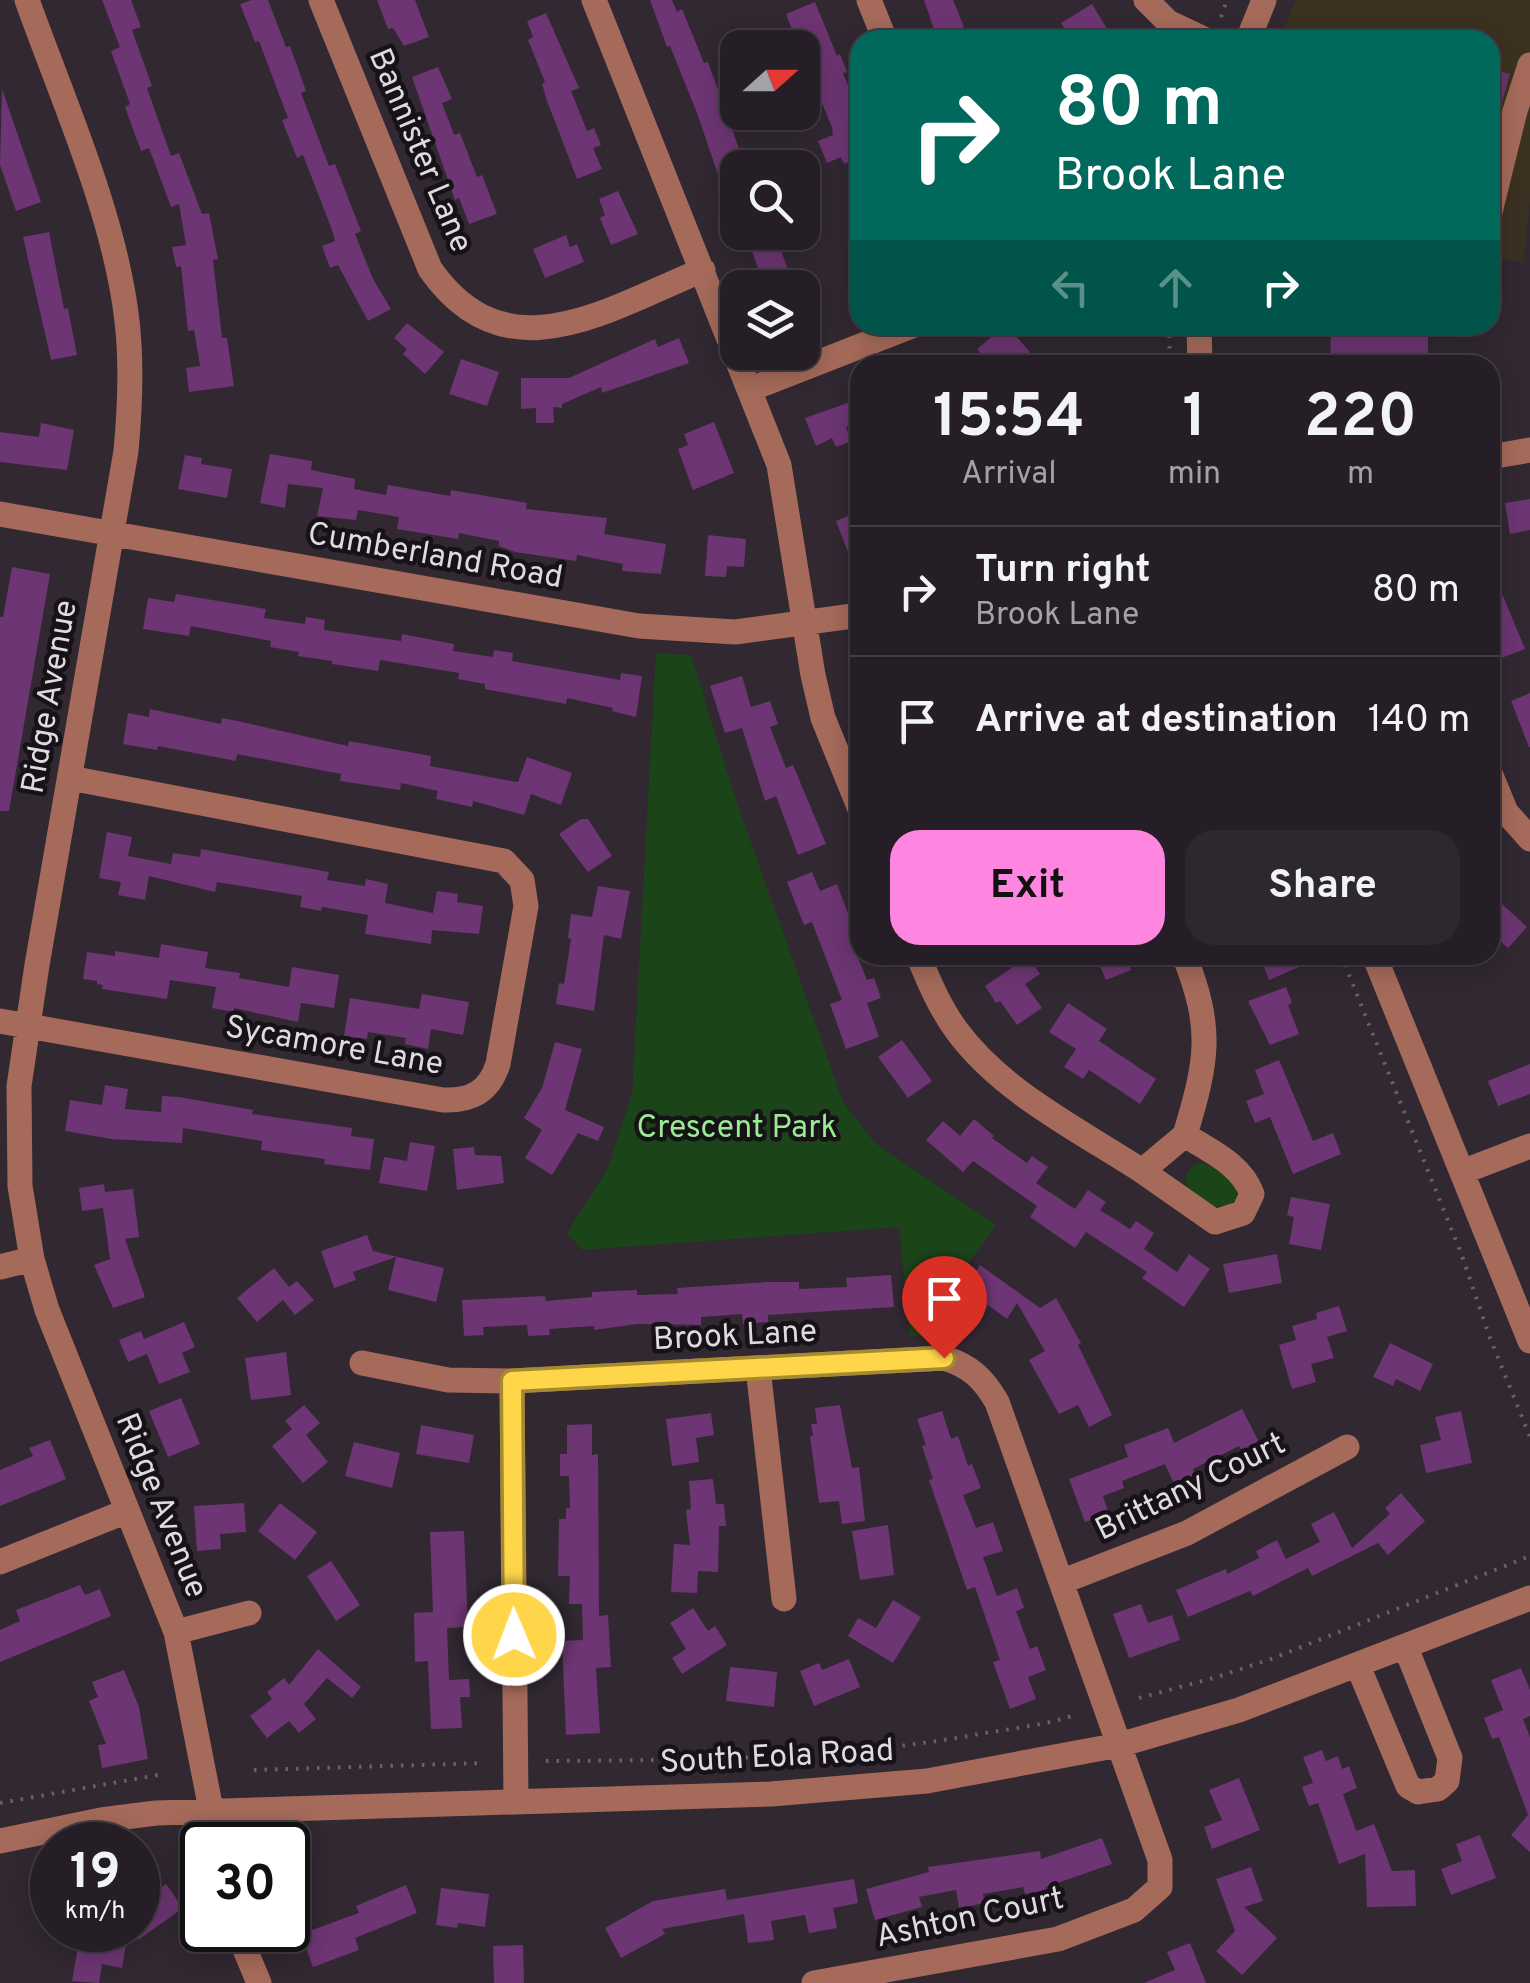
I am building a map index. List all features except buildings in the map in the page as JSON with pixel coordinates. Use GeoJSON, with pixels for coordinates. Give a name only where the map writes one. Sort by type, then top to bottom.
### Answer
{"type":"FeatureCollection","features":[{"type":"Feature","properties":{"kind":"street","name":"Ridge Avenue"},"geometry":{"type":"LineString","coordinates":[[26,0],[110,236],[130,348],[130,399],[126,451],[19,1086],[18,1152],[32,1260],[60,1345],[176,1632],[214,1822]]}},
{"type":"Feature","properties":{"kind":"street","name":"Bannister Lane"},"geometry":{"type":"LineString","coordinates":[[321,0],[430,268],[454,298],[484,320],[534,329],[564,326],[702,270]]}},
{"type":"Feature","properties":{"kind":"street"},"geometry":{"type":"LineString","coordinates":[[594,0],[779,465],[824,718],[850,784]]}},
{"type":"Feature","properties":{"kind":"street"},"geometry":{"type":"LineString","coordinates":[[869,0],[881,30]]}},
{"type":"Feature","properties":{"kind":"street"},"geometry":{"type":"LineString","coordinates":[[1146,0],[1168,22],[1185,30]]}},
{"type":"Feature","properties":{"kind":"street"},"geometry":{"type":"LineString","coordinates":[[1252,30],[1264,0]]}},
{"type":"Feature","properties":{"kind":"street"},"geometry":{"type":"LineString","coordinates":[[1500,170],[1530,65]]}},
{"type":"Feature","properties":{"kind":"street"},"geometry":{"type":"LineString","coordinates":[[751,390],[889,335]]}},
{"type":"Feature","properties":{"kind":"street"},"geometry":{"type":"LineString","coordinates":[[1500,454],[1530,450]]}},
{"type":"Feature","properties":{"kind":"street","name":"Cumberland Road"},"geometry":{"type":"LineString","coordinates":[[0,514],[639,626],[735,632],[850,617]]}},
{"type":"Feature","properties":{"kind":"street","name":"Sycamore Lane"},"geometry":{"type":"LineString","coordinates":[[28,1026],[442,1100],[470,1098],[484,1091],[498,1064],[526,906],[526,892],[515,869],[490,856],[70,778]]}},
{"type":"Feature","properties":{"kind":"street"},"geometry":{"type":"LineString","coordinates":[[1500,797],[1506,812],[1530,839]]}},
{"type":"Feature","properties":{"kind":"street"},"geometry":{"type":"LineString","coordinates":[[923,965],[943,1010],[984,1062],[1012,1085],[1215,1222],[1243,1214],[1252,1194],[1246,1178],[1185,1135]]}},
{"type":"Feature","properties":{"kind":"street"},"geometry":{"type":"LineString","coordinates":[[1142,1171],[1185,1135],[1204,1074],[1205,1039],[1199,997],[1188,965]]}},
{"type":"Feature","properties":{"kind":"street"},"geometry":{"type":"LineString","coordinates":[[1378,965],[1530,1341]]}},
{"type":"Feature","properties":{"kind":"street"},"geometry":{"type":"LineString","coordinates":[[0,1021],[28,1026]]}},
{"type":"Feature","properties":{"kind":"street"},"geometry":{"type":"LineString","coordinates":[[1462,1172],[1530,1146]]}},
{"type":"Feature","properties":{"kind":"street"},"geometry":{"type":"LineString","coordinates":[[0,1267],[32,1260]]}},
{"type":"Feature","properties":{"kind":"street","name":"Brook Lane"},"geometry":{"type":"LineString","coordinates":[[362,1362],[448,1380],[512,1381],[932,1358],[963,1364],[997,1402],[1119,1746]]}},
{"type":"Feature","properties":{"kind":"street"},"geometry":{"type":"LineString","coordinates":[[758,1368],[784,1599]]}},
{"type":"Feature","properties":{"kind":"street"},"geometry":{"type":"LineString","coordinates":[[512,1381],[516,1800]]}},
{"type":"Feature","properties":{"kind":"street","name":"Brittany Court"},"geometry":{"type":"LineString","coordinates":[[1062,1582],[1187,1533],[1347,1446]]}},
{"type":"Feature","properties":{"kind":"street"},"geometry":{"type":"LineString","coordinates":[[0,1562],[126,1510]]}},
{"type":"Feature","properties":{"kind":"street","name":"South Eola Road"},"geometry":{"type":"LineString","coordinates":[[0,1841],[101,1820],[212,1810],[770,1794],[865,1788],[1027,1765],[1119,1746],[1239,1710],[1530,1598]]}},
{"type":"Feature","properties":{"kind":"street","name":"Ridge Avenue"},"geometry":{"type":"LineString","coordinates":[[176,1632],[249,1613]]}},
{"type":"Feature","properties":{"kind":"street"},"geometry":{"type":"LineString","coordinates":[[1358,1666],[1408,1786],[1418,1792],[1438,1789],[1447,1781],[1450,1758],[1406,1648]]}},
{"type":"Feature","properties":{"kind":"street","name":"Ashton Court"},"geometry":{"type":"LineString","coordinates":[[814,1983],[1035,1945],[1134,1910],[1160,1887],[1160,1860],[1119,1746]]}},
{"type":"Feature","properties":{"kind":"street"},"geometry":{"type":"LineString","coordinates":[[242,1952],[248,1980]]}},
{"type":"Feature","properties":{"kind":"path"},"geometry":{"type":"LineString","coordinates":[[1221,17],[1228,0]]}},
{"type":"Feature","properties":{"kind":"path"},"geometry":{"type":"LineString","coordinates":[[1345,965],[1530,1437]]}},
{"type":"Feature","properties":{"kind":"path"},"geometry":{"type":"LineString","coordinates":[[1139,1698],[1287,1653],[1530,1556]]}},
{"type":"Feature","properties":{"kind":"path"},"geometry":{"type":"LineString","coordinates":[[546,1761],[847,1752],[938,1742],[1072,1716]]}},
{"type":"Feature","properties":{"kind":"path"},"geometry":{"type":"LineString","coordinates":[[254,1770],[484,1763]]}},
{"type":"Feature","properties":{"kind":"path"},"geometry":{"type":"LineString","coordinates":[[0,1803],[158,1775]]}},
{"type":"Feature","properties":{"kind":"shaded area"},"geometry":{"type":"Polygon","coordinates":[[[1296,0],[1530,0],[1530,202],[1523,263],[1500,258],[1500,30],[1283,30],[1296,0]]]}},
{"type":"Feature","properties":{"kind":"green space","name":"Crescent Park"},"geometry":{"type":"Polygon","coordinates":[[[656,653],[691,655],[734,794],[843,1102],[875,1143],[996,1225],[939,1303],[943,1336],[910,1336],[899,1227],[582,1250],[567,1233],[609,1166],[632,1093],[656,653]]]}},
{"type":"Feature","properties":{"kind":"green space"},"geometry":{"type":"Polygon","coordinates":[[[1195,1164],[1222,1171],[1238,1190],[1236,1200],[1228,1207],[1212,1206],[1187,1188],[1186,1175],[1195,1164]]]}},
{"type":"Feature","properties":{"kind":"route"},"geometry":{"type":"LineString","coordinates":[[514,1635],[512,1381],[944,1358]]}}]}
